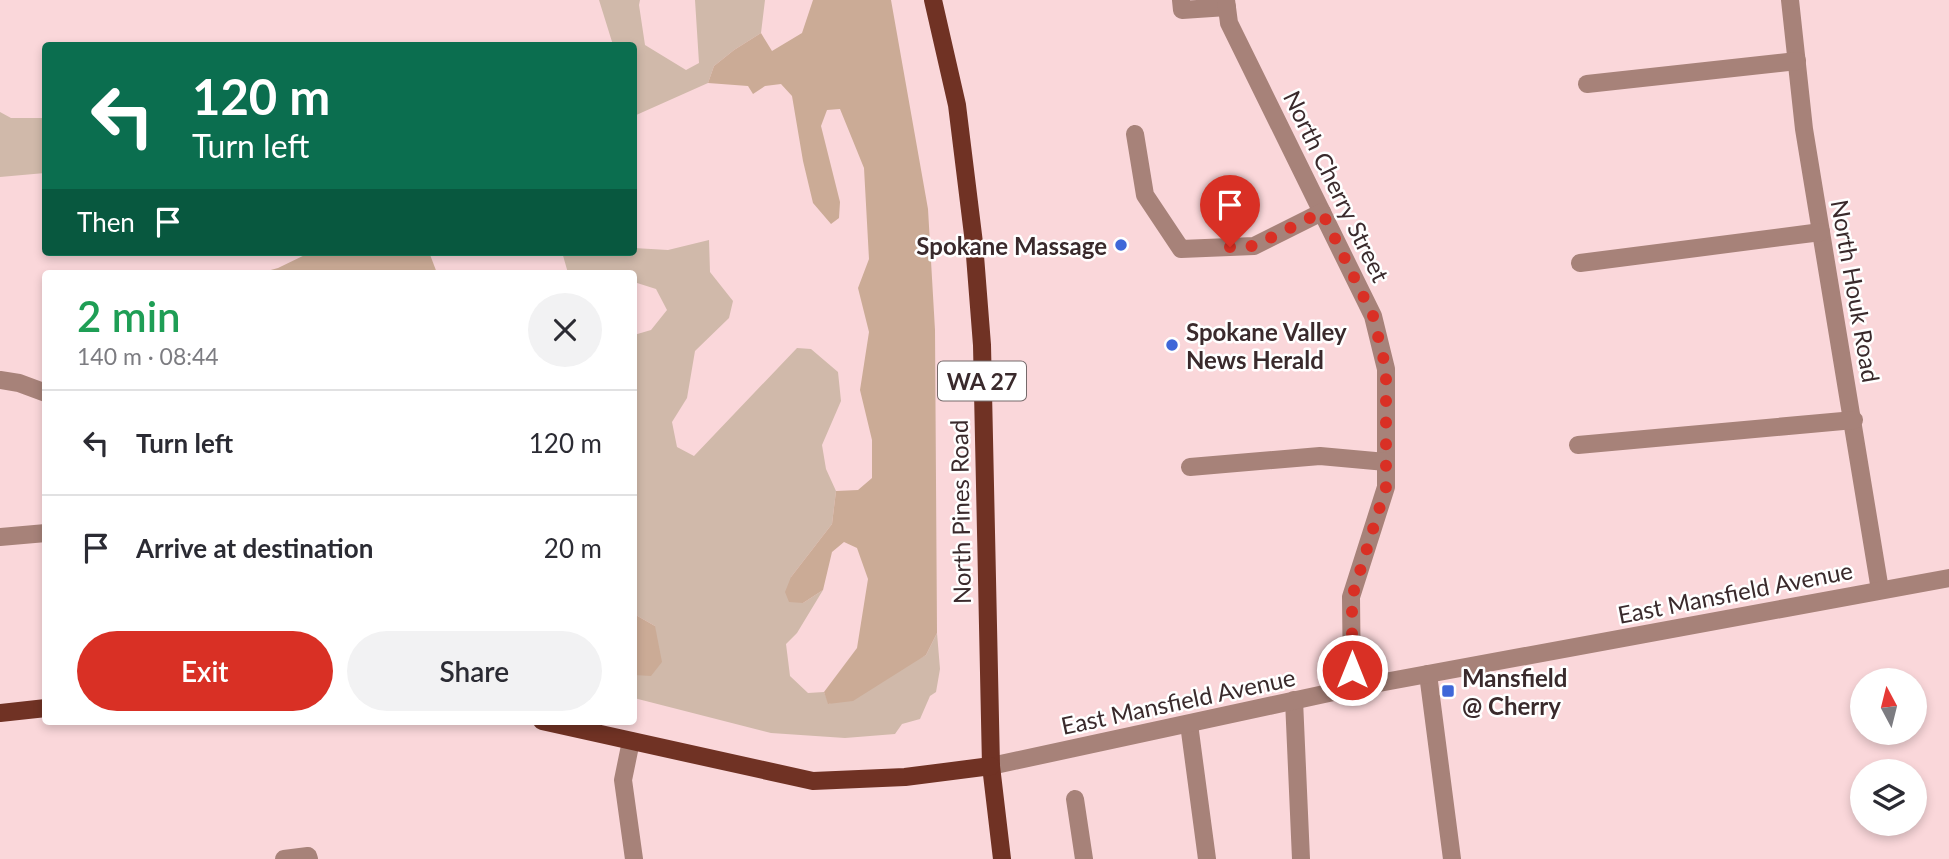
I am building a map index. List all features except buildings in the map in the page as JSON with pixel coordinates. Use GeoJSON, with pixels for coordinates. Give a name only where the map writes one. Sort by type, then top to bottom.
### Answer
{"type":"FeatureCollection","features":[{"type":"Feature","properties":{"kind":"main road","name":"North Pines Road"},"geometry":{"type":"LineString","coordinates":[[933,0],[957,105],[974,243],[982,345],[991,766],[1002,859]]}},
{"type":"Feature","properties":{"kind":"main road"},"geometry":{"type":"LineString","coordinates":[[0,713],[42,708]]}},
{"type":"Feature","properties":{"kind":"main road","name":"East Mansfield Avenue"},"geometry":{"type":"LineString","coordinates":[[559,725],[813,781],[905,777],[991,766]]}},
{"type":"Feature","properties":{"kind":"street"},"geometry":{"type":"LineString","coordinates":[[1181,0],[1182,10],[1227,3]]}},
{"type":"Feature","properties":{"kind":"street","name":"North Houk Road"},"geometry":{"type":"LineString","coordinates":[[1790,0],[1804,129],[1880,590]]}},
{"type":"Feature","properties":{"kind":"street","name":"North Cherry Street"},"geometry":{"type":"LineString","coordinates":[[1227,3],[1229,23],[1373,316],[1386,369],[1386,487],[1352,597],[1352,688]]}},
{"type":"Feature","properties":{"kind":"street"},"geometry":{"type":"LineString","coordinates":[[1587,84],[1797,61]]}},
{"type":"Feature","properties":{"kind":"street"},"geometry":{"type":"LineString","coordinates":[[1135,134],[1145,195],[1181,248],[1254,246],[1322,212]]}},
{"type":"Feature","properties":{"kind":"street"},"geometry":{"type":"LineString","coordinates":[[1580,263],[1821,232]]}},
{"type":"Feature","properties":{"kind":"street"},"geometry":{"type":"LineString","coordinates":[[0,380],[19,383],[42,392]]}},
{"type":"Feature","properties":{"kind":"street"},"geometry":{"type":"LineString","coordinates":[[1578,445],[1854,420]]}},
{"type":"Feature","properties":{"kind":"street"},"geometry":{"type":"LineString","coordinates":[[1191,467],[1320,456],[1386,463]]}},
{"type":"Feature","properties":{"kind":"street"},"geometry":{"type":"LineString","coordinates":[[0,537],[42,533]]}},
{"type":"Feature","properties":{"kind":"street","name":"East Mansfield Avenue"},"geometry":{"type":"LineString","coordinates":[[991,766],[1352,688],[1949,578]]}},
{"type":"Feature","properties":{"kind":"street"},"geometry":{"type":"LineString","coordinates":[[1427,674],[1452,859]]}},
{"type":"Feature","properties":{"kind":"street"},"geometry":{"type":"LineString","coordinates":[[1294,700],[1301,859]]}},
{"type":"Feature","properties":{"kind":"street"},"geometry":{"type":"LineString","coordinates":[[1189,724],[1208,859]]}},
{"type":"Feature","properties":{"kind":"street"},"geometry":{"type":"LineString","coordinates":[[631,741],[623,780],[634,859]]}},
{"type":"Feature","properties":{"kind":"street"},"geometry":{"type":"LineString","coordinates":[[1075,799],[1084,859]]}},
{"type":"Feature","properties":{"kind":"street"},"geometry":{"type":"LineString","coordinates":[[284,859],[308,856],[309,859]]}},
{"type":"Feature","properties":{"kind":"shaded area"},"geometry":{"type":"Polygon","coordinates":[[[599,0],[640,0],[645,45],[686,70],[699,63],[695,0],[765,0],[761,33],[714,66],[708,83],[637,115],[637,42],[612,42],[599,0]]]}},
{"type":"Feature","properties":{"kind":"shaded area"},"geometry":{"type":"Polygon","coordinates":[[[813,0],[891,0],[928,209],[935,330],[937,633],[926,655],[853,701],[828,704],[824,692],[857,648],[868,579],[857,548],[844,542],[832,552],[823,590],[803,603],[789,602],[785,592],[791,577],[832,524],[836,491],[858,490],[872,478],[872,440],[860,390],[869,332],[858,288],[869,259],[864,168],[840,109],[827,110],[821,126],[840,202],[839,218],[831,224],[813,203],[792,96],[781,84],[765,86],[753,94],[748,86],[708,83],[714,66],[761,33],[772,51],[802,33],[813,0]]]}},
{"type":"Feature","properties":{"kind":"shaded area"},"geometry":{"type":"Polygon","coordinates":[[[0,112],[11,118],[42,118],[42,173],[0,177],[0,112]]]}},
{"type":"Feature","properties":{"kind":"shaded area"},"geometry":{"type":"Polygon","coordinates":[[[709,240],[710,272],[733,301],[729,318],[695,351],[687,398],[672,422],[677,447],[694,456],[797,348],[811,349],[838,372],[841,401],[822,445],[826,469],[836,491],[832,524],[791,577],[803,603],[823,590],[797,633],[786,644],[790,676],[808,693],[824,692],[829,704],[926,655],[937,633],[940,669],[936,692],[930,696],[920,719],[902,724],[895,734],[845,738],[771,733],[637,699],[637,668],[655,626],[637,616],[637,334],[651,330],[667,310],[656,289],[637,283],[637,270],[567,270],[563,256],[637,256],[637,248],[668,250],[709,240]]]}},
{"type":"Feature","properties":{"kind":"shaded area"},"geometry":{"type":"Polygon","coordinates":[[[303,256],[431,256],[436,270],[271,270],[303,256]]]}},
{"type":"Feature","properties":{"kind":"shaded area"},"geometry":{"type":"Polygon","coordinates":[[[637,616],[655,626],[662,662],[651,676],[637,675],[637,616]]]}},
{"type":"Feature","properties":{"kind":"place","name":"Spokane Massage"},"geometry":{"type":"Point","coordinates":[1121,245]}},
{"type":"Feature","properties":{"kind":"place","name":"Spokane Valley News Herald"},"geometry":{"type":"Point","coordinates":[1172,345]}},
{"type":"Feature","properties":{"kind":"place","name":"Mansfield @ Cherry"},"geometry":{"type":"Point","coordinates":[1448,691]}},
{"type":"Feature","properties":{"kind":"route"},"geometry":{"type":"LineString","coordinates":[[1230,247],[1254,246],[1322,212],[1373,316],[1386,369],[1386,487],[1352,597],[1352,670]]}}]}
